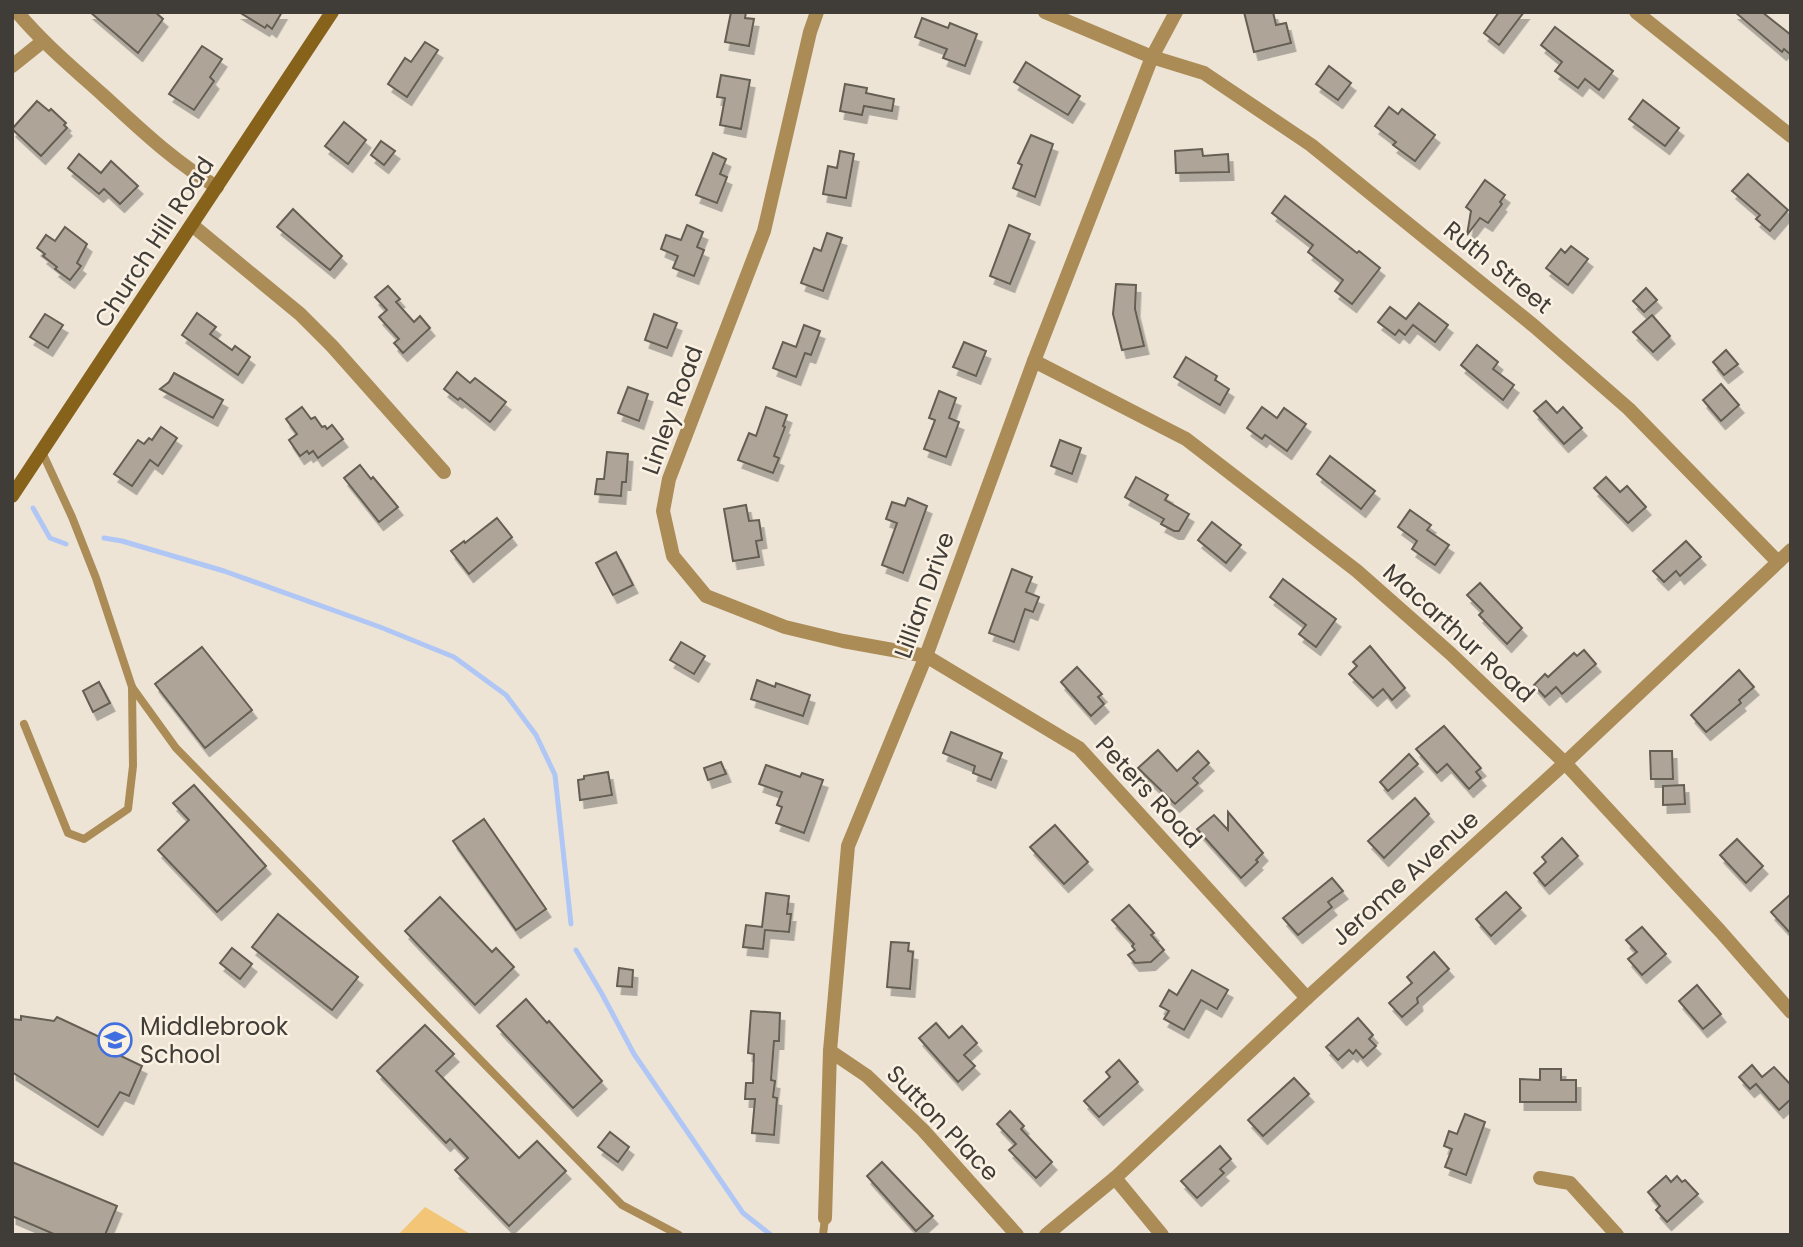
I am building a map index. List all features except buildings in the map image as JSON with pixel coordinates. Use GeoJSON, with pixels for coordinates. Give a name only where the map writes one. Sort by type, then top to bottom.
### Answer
{"type":"FeatureCollection","features":[{"type":"Feature","properties":{"kind":"main road","name":"Church Hill Road"},"geometry":{"type":"LineString","coordinates":[[12,496],[332,12]]}},
{"type":"Feature","properties":{"kind":"street"},"geometry":{"type":"LineString","coordinates":[[17,12],[42,42],[158,145],[194,174],[217,187]]}},
{"type":"Feature","properties":{"kind":"street","name":"Linley Road"},"geometry":{"type":"LineString","coordinates":[[817,12],[764,231],[669,479],[663,511],[673,556],[706,596],[785,627],[926,656]]}},
{"type":"Feature","properties":{"kind":"street"},"geometry":{"type":"LineString","coordinates":[[1045,12],[1152,57]]}},
{"type":"Feature","properties":{"kind":"street","name":"Lillian Drive"},"geometry":{"type":"LineString","coordinates":[[825,1218],[830,1051],[848,845],[926,656],[1034,361],[1152,57],[1176,12]]}},
{"type":"Feature","properties":{"kind":"street"},"geometry":{"type":"LineString","coordinates":[[1636,12],[1791,136]]}},
{"type":"Feature","properties":{"kind":"street"},"geometry":{"type":"LineString","coordinates":[[12,66],[42,42]]}},
{"type":"Feature","properties":{"kind":"street","name":"Ruth Street"},"geometry":{"type":"LineString","coordinates":[[1152,57],[1204,73],[1311,145],[1534,326],[1629,409],[1778,562]]}},
{"type":"Feature","properties":{"kind":"street"},"geometry":{"type":"LineString","coordinates":[[192,225],[300,314],[444,472]]}},
{"type":"Feature","properties":{"kind":"street","name":"Macarthur Road"},"geometry":{"type":"LineString","coordinates":[[1034,361],[1186,439],[1357,571],[1451,654],[1565,763],[1791,1012]]}},
{"type":"Feature","properties":{"kind":"street","name":"Jerome Avenue"},"geometry":{"type":"LineString","coordinates":[[1046,1235],[1115,1178],[1565,763],[1791,550]]}},
{"type":"Feature","properties":{"kind":"street","name":"Peters Road"},"geometry":{"type":"LineString","coordinates":[[926,656],[1079,748],[1307,999]]}},
{"type":"Feature","properties":{"kind":"street","name":"Sutton Place"},"geometry":{"type":"LineString","coordinates":[[830,1051],[867,1076],[923,1130],[1017,1235]]}},
{"type":"Feature","properties":{"kind":"street"},"geometry":{"type":"LineString","coordinates":[[1115,1178],[1162,1235]]}},
{"type":"Feature","properties":{"kind":"street"},"geometry":{"type":"LineString","coordinates":[[1540,1178],[1570,1183],[1617,1235]]}},
{"type":"Feature","properties":{"kind":"lane"},"geometry":{"type":"LineString","coordinates":[[42,452],[96,578],[132,687],[176,748],[622,1205],[679,1235]]}},
{"type":"Feature","properties":{"kind":"lane"},"geometry":{"type":"LineString","coordinates":[[24,724],[68,833],[84,839],[128,809],[133,766],[132,687]]}},
{"type":"Feature","properties":{"kind":"lane"},"geometry":{"type":"LineString","coordinates":[[823,1235],[825,1218]]}},
{"type":"Feature","properties":{"kind":"shaded area"},"geometry":{"type":"Polygon","coordinates":[[[425,1207],[472,1235],[398,1235],[425,1207]]]}},
{"type":"Feature","properties":{"kind":"waterway"},"geometry":{"type":"LineString","coordinates":[[33,508],[50,538],[66,544]]}},
{"type":"Feature","properties":{"kind":"waterway"},"geometry":{"type":"LineString","coordinates":[[104,538],[224,571],[380,627],[454,657],[506,695],[536,735],[555,775],[571,924]]}},
{"type":"Feature","properties":{"kind":"waterway"},"geometry":{"type":"LineString","coordinates":[[576,950],[634,1054],[743,1213],[771,1235]]}},
{"type":"Feature","properties":{"kind":"place","name":"Middlebrook School"},"geometry":{"type":"Point","coordinates":[115,1040]}}]}
